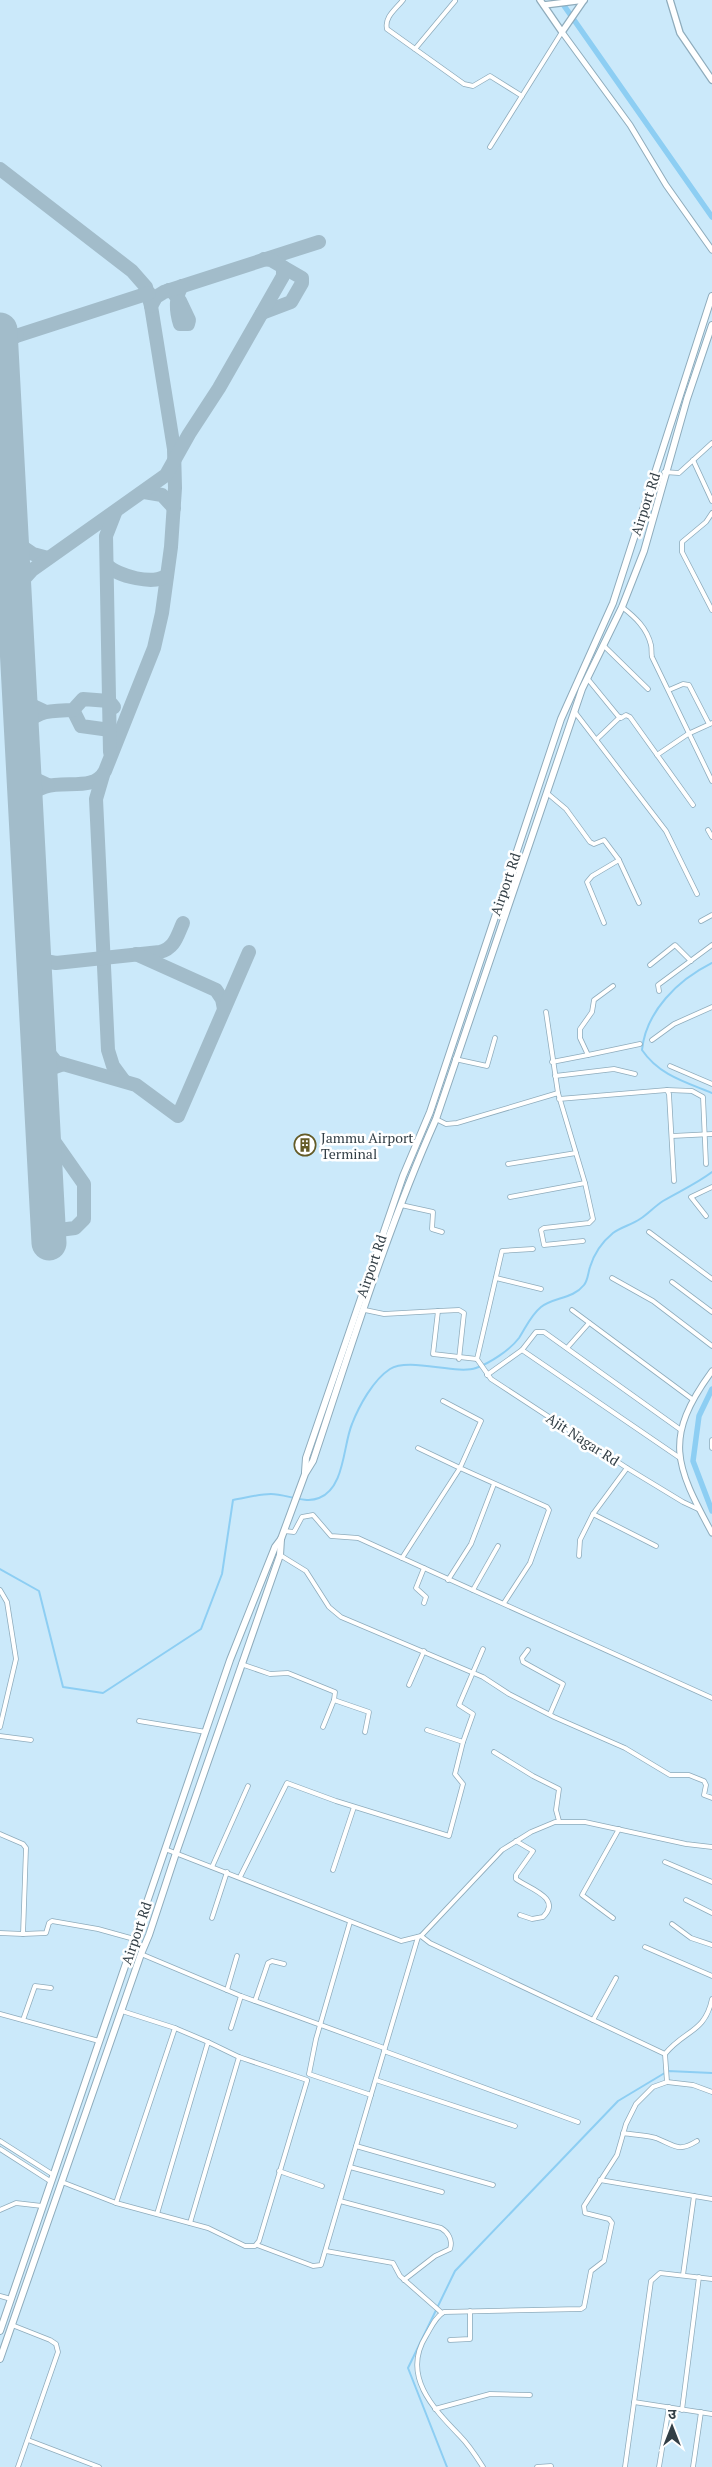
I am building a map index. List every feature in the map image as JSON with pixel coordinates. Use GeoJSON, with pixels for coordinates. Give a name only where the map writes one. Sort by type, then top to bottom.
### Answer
{"type":"FeatureCollection","features":[{"type":"Feature","properties":{"kind":"main road"},"geometry":{"type":"LineString","coordinates":[[582,0],[578,11],[562,32],[544,3],[582,0]]}},
{"type":"Feature","properties":{"kind":"main road"},"geometry":{"type":"LineString","coordinates":[[670,0],[680,33],[712,80]]}},
{"type":"Feature","properties":{"kind":"main road","name":"Airport Rd"},"geometry":{"type":"LineString","coordinates":[[304,1476],[306,1458],[359,1299],[404,1176],[430,1112],[562,719],[613,603],[712,296]]}},
{"type":"Feature","properties":{"kind":"main road"},"geometry":{"type":"LineString","coordinates":[[0,2359],[280,1555],[281,1539],[284,1530],[304,1476],[313,1461],[347,1356],[417,1160],[436,1119],[574,711],[587,678],[622,607],[644,550],[664,472],[712,325]]}},
{"type":"Feature","properties":{"kind":"main road","name":"Airport Rd"},"geometry":{"type":"LineString","coordinates":[[0,2331],[230,1660],[275,1547],[281,1539]]}},
{"type":"Feature","properties":{"kind":"street"},"geometry":{"type":"LineString","coordinates":[[403,0],[386,23],[387,29],[464,84],[472,86],[490,76],[522,96]]}},
{"type":"Feature","properties":{"kind":"street"},"geometry":{"type":"LineString","coordinates":[[415,49],[455,1]]}},
{"type":"Feature","properties":{"kind":"street"},"geometry":{"type":"LineString","coordinates":[[490,147],[562,32],[630,124],[666,185],[712,250]]}},
{"type":"Feature","properties":{"kind":"street"},"geometry":{"type":"LineString","coordinates":[[664,472],[679,473],[712,443]]}},
{"type":"Feature","properties":{"kind":"street"},"geometry":{"type":"LineString","coordinates":[[693,460],[712,501]]}},
{"type":"Feature","properties":{"kind":"street"},"geometry":{"type":"LineString","coordinates":[[712,513],[706,522],[682,542],[682,552],[712,610]]}},
{"type":"Feature","properties":{"kind":"street"},"geometry":{"type":"LineString","coordinates":[[622,607],[642,624],[652,646],[652,657],[712,781]]}},
{"type":"Feature","properties":{"kind":"street"},"geometry":{"type":"LineString","coordinates":[[603,645],[648,689]]}},
{"type":"Feature","properties":{"kind":"street"},"geometry":{"type":"LineString","coordinates":[[587,678],[620,717]]}},
{"type":"Feature","properties":{"kind":"street"},"geometry":{"type":"LineString","coordinates":[[657,754],[688,734],[711,724],[689,686],[683,684],[669,690]]}},
{"type":"Feature","properties":{"kind":"street"},"geometry":{"type":"LineString","coordinates":[[574,711],[598,739],[666,831],[697,894]]}},
{"type":"Feature","properties":{"kind":"street"},"geometry":{"type":"LineString","coordinates":[[598,739],[620,717],[626,715],[630,717],[693,806]]}},
{"type":"Feature","properties":{"kind":"street"},"geometry":{"type":"LineString","coordinates":[[547,793],[566,809],[590,842],[594,844],[604,840],[620,860],[639,903]]}},
{"type":"Feature","properties":{"kind":"street"},"geometry":{"type":"LineString","coordinates":[[708,830],[712,838]]}},
{"type":"Feature","properties":{"kind":"street"},"geometry":{"type":"LineString","coordinates":[[604,923],[587,882],[592,876],[620,860]]}},
{"type":"Feature","properties":{"kind":"street"},"geometry":{"type":"LineString","coordinates":[[701,921],[712,915]]}},
{"type":"Feature","properties":{"kind":"street"},"geometry":{"type":"LineString","coordinates":[[650,965],[675,944],[691,961]]}},
{"type":"Feature","properties":{"kind":"street"},"geometry":{"type":"LineString","coordinates":[[659,991],[658,985],[712,946]]}},
{"type":"Feature","properties":{"kind":"street"},"geometry":{"type":"LineString","coordinates":[[588,1055],[580,1038],[580,1030],[592,1012],[594,1000],[613,986]]}},
{"type":"Feature","properties":{"kind":"street"},"geometry":{"type":"LineString","coordinates":[[652,1040],[681,1020],[712,1007]]}},
{"type":"Feature","properties":{"kind":"street"},"geometry":{"type":"LineString","coordinates":[[546,1012],[559,1100],[585,1183],[593,1217],[591,1222],[544,1228],[541,1232],[544,1245],[583,1241]]}},
{"type":"Feature","properties":{"kind":"street"},"geometry":{"type":"LineString","coordinates":[[455,1059],[487,1066],[495,1038]]}},
{"type":"Feature","properties":{"kind":"street"},"geometry":{"type":"LineString","coordinates":[[552,1062],[640,1044]]}},
{"type":"Feature","properties":{"kind":"street"},"geometry":{"type":"LineString","coordinates":[[670,1066],[712,1084]]}},
{"type":"Feature","properties":{"kind":"street"},"geometry":{"type":"LineString","coordinates":[[555,1076],[614,1069],[635,1074]]}},
{"type":"Feature","properties":{"kind":"street"},"geometry":{"type":"LineString","coordinates":[[559,1100],[667,1090],[692,1091],[702,1097],[706,1164]]}},
{"type":"Feature","properties":{"kind":"street"},"geometry":{"type":"LineString","coordinates":[[667,1090],[670,1094],[674,1181]]}},
{"type":"Feature","properties":{"kind":"street"},"geometry":{"type":"LineString","coordinates":[[436,1119],[440,1122],[457,1123],[558,1093]]}},
{"type":"Feature","properties":{"kind":"street"},"geometry":{"type":"LineString","coordinates":[[672,1136],[712,1134]]}},
{"type":"Feature","properties":{"kind":"street"},"geometry":{"type":"LineString","coordinates":[[508,1164],[576,1153]]}},
{"type":"Feature","properties":{"kind":"street"},"geometry":{"type":"LineString","coordinates":[[510,1197],[585,1183]]}},
{"type":"Feature","properties":{"kind":"street"},"geometry":{"type":"LineString","coordinates":[[706,1216],[691,1198],[712,1187]]}},
{"type":"Feature","properties":{"kind":"street"},"geometry":{"type":"LineString","coordinates":[[401,1205],[433,1212],[432,1229],[442,1232]]}},
{"type":"Feature","properties":{"kind":"street"},"geometry":{"type":"LineString","coordinates":[[649,1232],[712,1279]]}},
{"type":"Feature","properties":{"kind":"street"},"geometry":{"type":"LineString","coordinates":[[438,1310],[433,1354],[477,1360],[503,1250],[533,1249]]}},
{"type":"Feature","properties":{"kind":"street"},"geometry":{"type":"LineString","coordinates":[[496,1278],[542,1289]]}},
{"type":"Feature","properties":{"kind":"street"},"geometry":{"type":"LineString","coordinates":[[612,1278],[653,1302],[712,1346]]}},
{"type":"Feature","properties":{"kind":"street"},"geometry":{"type":"LineString","coordinates":[[672,1282],[712,1312]]}},
{"type":"Feature","properties":{"kind":"street"},"geometry":{"type":"LineString","coordinates":[[365,1310],[384,1314],[459,1310],[464,1313],[459,1359]]}},
{"type":"Feature","properties":{"kind":"street"},"geometry":{"type":"LineString","coordinates":[[572,1310],[692,1399]]}},
{"type":"Feature","properties":{"kind":"street"},"geometry":{"type":"LineString","coordinates":[[567,1348],[589,1323]]}},
{"type":"Feature","properties":{"kind":"street"},"geometry":{"type":"LineString","coordinates":[[485,1374],[522,1350],[538,1331],[544,1332],[681,1430]]}},
{"type":"Feature","properties":{"kind":"street"},"geometry":{"type":"LineString","coordinates":[[522,1350],[680,1458]]}},
{"type":"Feature","properties":{"kind":"street","name":"Ajit Nagar Rd"},"geometry":{"type":"LineString","coordinates":[[477,1360],[485,1374],[627,1468],[683,1502],[698,1508]]}},
{"type":"Feature","properties":{"kind":"street"},"geometry":{"type":"LineString","coordinates":[[712,1371],[692,1399],[684,1416],[681,1430],[680,1458],[685,1481],[712,1534]]}},
{"type":"Feature","properties":{"kind":"street"},"geometry":{"type":"LineString","coordinates":[[402,1558],[460,1468],[481,1421],[443,1401]]}},
{"type":"Feature","properties":{"kind":"street"},"geometry":{"type":"LineString","coordinates":[[712,1443],[712,1448]]}},
{"type":"Feature","properties":{"kind":"street"},"geometry":{"type":"LineString","coordinates":[[418,1448],[494,1484],[547,1506],[549,1510],[530,1563],[504,1603]]}},
{"type":"Feature","properties":{"kind":"street"},"geometry":{"type":"LineString","coordinates":[[579,1556],[580,1540],[594,1514],[627,1468]]}},
{"type":"Feature","properties":{"kind":"street"},"geometry":{"type":"LineString","coordinates":[[448,1580],[471,1544],[494,1484]]}},
{"type":"Feature","properties":{"kind":"street"},"geometry":{"type":"LineString","coordinates":[[594,1514],[656,1546]]}},
{"type":"Feature","properties":{"kind":"street"},"geometry":{"type":"LineString","coordinates":[[284,1530],[294,1532],[302,1517],[313,1515],[331,1536],[358,1538],[712,1698]]}},
{"type":"Feature","properties":{"kind":"street"},"geometry":{"type":"LineString","coordinates":[[473,1590],[498,1546]]}},
{"type":"Feature","properties":{"kind":"street"},"geometry":{"type":"LineString","coordinates":[[280,1555],[306,1572],[329,1607],[342,1617],[473,1672],[550,1714],[620,1746],[670,1774],[689,1776],[704,1781],[706,1785],[704,1795],[712,1798]]}},
{"type":"Feature","properties":{"kind":"street"},"geometry":{"type":"LineString","coordinates":[[424,1568],[416,1588],[426,1597],[424,1604]]}},
{"type":"Feature","properties":{"kind":"street"},"geometry":{"type":"LineString","coordinates":[[0,1590],[7,1602],[16,1659],[0,1727]]}},
{"type":"Feature","properties":{"kind":"street"},"geometry":{"type":"LineString","coordinates":[[240,1877],[286,1784],[293,1784],[354,1807],[449,1836],[463,1784],[455,1774],[463,1742],[473,1714],[460,1705],[483,1649]]}},
{"type":"Feature","properties":{"kind":"street"},"geometry":{"type":"LineString","coordinates":[[528,1650],[522,1658],[523,1662],[563,1684],[550,1714]]}},
{"type":"Feature","properties":{"kind":"street"},"geometry":{"type":"LineString","coordinates":[[409,1685],[424,1651]]}},
{"type":"Feature","properties":{"kind":"street"},"geometry":{"type":"LineString","coordinates":[[242,1664],[270,1674],[288,1673],[333,1691],[334,1700],[323,1728]]}},
{"type":"Feature","properties":{"kind":"street"},"geometry":{"type":"LineString","coordinates":[[334,1700],[369,1712],[365,1732]]}},
{"type":"Feature","properties":{"kind":"street"},"geometry":{"type":"LineString","coordinates":[[139,1720],[206,1732]]}},
{"type":"Feature","properties":{"kind":"street"},"geometry":{"type":"LineString","coordinates":[[427,1730],[463,1742]]}},
{"type":"Feature","properties":{"kind":"street"},"geometry":{"type":"LineString","coordinates":[[0,1736],[31,1740]]}},
{"type":"Feature","properties":{"kind":"street"},"geometry":{"type":"LineString","coordinates":[[494,1752],[532,1776],[559,1789],[556,1810],[559,1821]]}},
{"type":"Feature","properties":{"kind":"street"},"geometry":{"type":"LineString","coordinates":[[212,1867],[248,1786]]}},
{"type":"Feature","properties":{"kind":"street"},"geometry":{"type":"LineString","coordinates":[[333,1870],[354,1807]]}},
{"type":"Feature","properties":{"kind":"street"},"geometry":{"type":"LineString","coordinates":[[257,2245],[316,2267],[323,2263],[384,2050],[420,1936],[494,1856],[516,1841],[559,1821],[585,1822],[712,1847]]}},
{"type":"Feature","properties":{"kind":"street"},"geometry":{"type":"LineString","coordinates":[[613,1918],[582,1895],[619,1829]]}},
{"type":"Feature","properties":{"kind":"street"},"geometry":{"type":"LineString","coordinates":[[0,1834],[23,1844],[26,1848],[24,1934]]}},
{"type":"Feature","properties":{"kind":"street"},"geometry":{"type":"LineString","coordinates":[[516,1841],[533,1851],[516,1875],[517,1880],[546,1896],[549,1903],[548,1911],[543,1917],[532,1919],[520,1915]]}},
{"type":"Feature","properties":{"kind":"street"},"geometry":{"type":"LineString","coordinates":[[165,1849],[401,1941],[420,1936],[430,1943],[665,2054]]}},
{"type":"Feature","properties":{"kind":"street"},"geometry":{"type":"LineString","coordinates":[[665,1862],[712,1882]]}},
{"type":"Feature","properties":{"kind":"street"},"geometry":{"type":"LineString","coordinates":[[212,1918],[227,1872]]}},
{"type":"Feature","properties":{"kind":"street"},"geometry":{"type":"LineString","coordinates":[[686,1900],[712,1913]]}},
{"type":"Feature","properties":{"kind":"street"},"geometry":{"type":"LineString","coordinates":[[0,1933],[46,1934],[49,1923],[52,1921],[98,1929],[134,1939]]}},
{"type":"Feature","properties":{"kind":"street"},"geometry":{"type":"LineString","coordinates":[[62,2182],[116,2203],[214,2230],[251,2248],[257,2245],[309,2074],[320,2026],[350,1922]]}},
{"type":"Feature","properties":{"kind":"street"},"geometry":{"type":"LineString","coordinates":[[672,1924],[691,1938],[712,1946]]}},
{"type":"Feature","properties":{"kind":"street"},"geometry":{"type":"LineString","coordinates":[[645,1947],[712,1976]]}},
{"type":"Feature","properties":{"kind":"street"},"geometry":{"type":"LineString","coordinates":[[140,1954],[241,1996],[578,2122]]}},
{"type":"Feature","properties":{"kind":"street"},"geometry":{"type":"LineString","coordinates":[[227,1990],[237,1956]]}},
{"type":"Feature","properties":{"kind":"street"},"geometry":{"type":"LineString","coordinates":[[255,2001],[268,1963],[272,1961],[284,1964]]}},
{"type":"Feature","properties":{"kind":"street"},"geometry":{"type":"LineString","coordinates":[[593,2020],[616,1978]]}},
{"type":"Feature","properties":{"kind":"street"},"geometry":{"type":"LineString","coordinates":[[23,2020],[34,1986],[51,1988]]}},
{"type":"Feature","properties":{"kind":"street"},"geometry":{"type":"LineString","coordinates":[[231,2028],[241,1996]]}},
{"type":"Feature","properties":{"kind":"street"},"geometry":{"type":"LineString","coordinates":[[667,2080],[665,2054],[670,2047],[701,2024],[709,2012],[712,1999]]}},
{"type":"Feature","properties":{"kind":"street"},"geometry":{"type":"LineString","coordinates":[[122,2011],[175,2028],[239,2057],[307,2080]]}},
{"type":"Feature","properties":{"kind":"street"},"geometry":{"type":"LineString","coordinates":[[0,2014],[99,2041]]}},
{"type":"Feature","properties":{"kind":"street"},"geometry":{"type":"LineString","coordinates":[[116,2203],[175,2028]]}},
{"type":"Feature","properties":{"kind":"street"},"geometry":{"type":"LineString","coordinates":[[157,2214],[208,2042]]}},
{"type":"Feature","properties":{"kind":"street"},"geometry":{"type":"LineString","coordinates":[[190,2223],[239,2057]]}},
{"type":"Feature","properties":{"kind":"street"},"geometry":{"type":"LineString","coordinates":[[309,2074],[371,2095]]}},
{"type":"Feature","properties":{"kind":"street"},"geometry":{"type":"LineString","coordinates":[[376,2080],[515,2126]]}},
{"type":"Feature","properties":{"kind":"street"},"geometry":{"type":"LineString","coordinates":[[326,2251],[393,2263],[404,2280],[441,2312],[581,2309],[584,2307],[591,2271],[604,2261],[612,2226],[609,2219],[587,2214],[583,2211],[600,2180],[617,2155],[630,2116],[642,2096],[653,2087],[667,2080],[693,2085],[712,2092]]}},
{"type":"Feature","properties":{"kind":"street"},"geometry":{"type":"LineString","coordinates":[[623,2133],[654,2138],[676,2147],[687,2147],[697,2141]]}},
{"type":"Feature","properties":{"kind":"street"},"geometry":{"type":"LineString","coordinates":[[0,2141],[51,2178]]}},
{"type":"Feature","properties":{"kind":"street"},"geometry":{"type":"LineString","coordinates":[[356,2146],[494,2184]]}},
{"type":"Feature","properties":{"kind":"street"},"geometry":{"type":"LineString","coordinates":[[0,2148],[51,2178]]}},
{"type":"Feature","properties":{"kind":"street"},"geometry":{"type":"LineString","coordinates":[[350,2167],[442,2192]]}},
{"type":"Feature","properties":{"kind":"street"},"geometry":{"type":"LineString","coordinates":[[279,2171],[322,2186]]}},
{"type":"Feature","properties":{"kind":"street"},"geometry":{"type":"LineString","coordinates":[[600,2180],[712,2199]]}},
{"type":"Feature","properties":{"kind":"street"},"geometry":{"type":"LineString","coordinates":[[684,2275],[694,2196]]}},
{"type":"Feature","properties":{"kind":"street"},"geometry":{"type":"LineString","coordinates":[[340,2201],[441,2228],[448,2233],[451,2242],[450,2249],[434,2256],[404,2280]]}},
{"type":"Feature","properties":{"kind":"street"},"geometry":{"type":"LineString","coordinates":[[0,2210],[16,2203],[42,2206]]}},
{"type":"Feature","properties":{"kind":"street"},"geometry":{"type":"LineString","coordinates":[[625,2467],[651,2281],[660,2273],[712,2279]]}},
{"type":"Feature","properties":{"kind":"street"},"geometry":{"type":"LineString","coordinates":[[682,2410],[699,2278]]}},
{"type":"Feature","properties":{"kind":"street"},"geometry":{"type":"LineString","coordinates":[[0,2296],[11,2299]]}},
{"type":"Feature","properties":{"kind":"street"},"geometry":{"type":"LineString","coordinates":[[450,2340],[470,2339],[470,2311]]}},
{"type":"Feature","properties":{"kind":"street"},"geometry":{"type":"LineString","coordinates":[[441,2312],[422,2343],[418,2359],[420,2386],[434,2409],[467,2444],[483,2467]]}},
{"type":"Feature","properties":{"kind":"street"},"geometry":{"type":"LineString","coordinates":[[12,2325],[50,2340],[58,2348],[57,2356],[18,2467]]}},
{"type":"Feature","properties":{"kind":"street"},"geometry":{"type":"LineString","coordinates":[[434,2409],[490,2394],[530,2395]]}},
{"type":"Feature","properties":{"kind":"street"},"geometry":{"type":"LineString","coordinates":[[634,2402],[712,2414]]}},
{"type":"Feature","properties":{"kind":"street"},"geometry":{"type":"LineString","coordinates":[[659,2467],[669,2408]]}},
{"type":"Feature","properties":{"kind":"street"},"geometry":{"type":"LineString","coordinates":[[693,2467],[701,2412]]}},
{"type":"Feature","properties":{"kind":"street"},"geometry":{"type":"LineString","coordinates":[[28,2440],[99,2467]]}},
{"type":"Feature","properties":{"kind":"street"},"geometry":{"type":"LineString","coordinates":[[537,2467],[551,2466]]}},
{"type":"Feature","properties":{"kind":"waterway"},"geometry":{"type":"LineString","coordinates":[[560,0],[712,217]]}},
{"type":"Feature","properties":{"kind":"waterway"},"geometry":{"type":"LineString","coordinates":[[712,963],[687,978],[666,998],[650,1022],[642,1050],[664,1072],[712,1093]]}},
{"type":"Feature","properties":{"kind":"waterway"},"geometry":{"type":"LineString","coordinates":[[0,1569],[39,1591],[63,1687],[103,1693],[201,1629],[222,1574],[233,1500],[271,1494],[314,1500],[328,1493],[334,1485],[342,1465],[349,1433],[358,1409],[372,1386],[384,1374],[398,1366],[409,1365],[467,1370],[481,1366],[493,1359],[515,1343],[537,1310],[552,1301],[580,1290],[587,1279],[596,1253],[605,1240],[613,1233],[640,1219],[663,1201],[712,1172]]}},
{"type":"Feature","properties":{"kind":"waterway"},"geometry":{"type":"LineString","coordinates":[[712,1389],[699,1416],[693,1461],[712,1511]]}},
{"type":"Feature","properties":{"kind":"waterway"},"geometry":{"type":"LineString","coordinates":[[447,2467],[408,2368],[455,2271],[618,2101],[668,2071],[712,2073]]}},
{"type":"Feature","properties":{"kind":"taxiway"},"geometry":{"type":"LineString","coordinates":[[0,169],[132,271],[146,287],[151,306],[174,449],[175,488],[171,547],[162,613],[154,648],[105,771],[98,779],[89,783],[44,787],[34,793],[25,803]]}},
{"type":"Feature","properties":{"kind":"taxiway"},"geometry":{"type":"LineString","coordinates":[[151,306],[156,297],[164,292],[319,242]]}},
{"type":"Feature","properties":{"kind":"taxiway"},"geometry":{"type":"LineString","coordinates":[[14,590],[32,570],[166,475],[189,434],[219,388],[283,276],[283,267],[271,260],[264,259]]}},
{"type":"Feature","properties":{"kind":"taxiway"},"geometry":{"type":"LineString","coordinates":[[262,313],[291,302],[302,283],[302,278],[283,267]]}},
{"type":"Feature","properties":{"kind":"taxiway"},"geometry":{"type":"LineString","coordinates":[[169,290],[174,294],[177,298],[179,300],[180,301],[189,320],[188,324],[180,324],[178,314],[177,299],[178,294],[182,286]]}},
{"type":"Feature","properties":{"kind":"taxiway"},"geometry":{"type":"LineString","coordinates":[[0,332],[5,336],[13,337],[149,293]]}},
{"type":"Feature","properties":{"kind":"taxiway"},"geometry":{"type":"LineString","coordinates":[[1,350],[6,343],[17,335]]}},
{"type":"Feature","properties":{"kind":"taxiway"},"geometry":{"type":"LineString","coordinates":[[0,361],[2,365]]}},
{"type":"Feature","properties":{"kind":"taxiway"},"geometry":{"type":"LineString","coordinates":[[144,492],[162,495],[174,508]]}},
{"type":"Feature","properties":{"kind":"taxiway"},"geometry":{"type":"LineString","coordinates":[[110,752],[106,536],[115,513]]}},
{"type":"Feature","properties":{"kind":"taxiway"},"geometry":{"type":"LineString","coordinates":[[11,539],[33,554],[48,558]]}},
{"type":"Feature","properties":{"kind":"taxiway"},"geometry":{"type":"LineString","coordinates":[[107,565],[119,573],[145,580],[154,580],[167,575]]}},
{"type":"Feature","properties":{"kind":"taxiway"},"geometry":{"type":"LineString","coordinates":[[19,692],[29,704],[44,711]]}},
{"type":"Feature","properties":{"kind":"taxiway"},"geometry":{"type":"LineString","coordinates":[[21,732],[26,724],[37,715],[50,711],[73,710],[83,699],[109,701],[114,707]]}},
{"type":"Feature","properties":{"kind":"taxiway"},"geometry":{"type":"LineString","coordinates":[[73,710],[81,726],[110,730]]}},
{"type":"Feature","properties":{"kind":"taxiway"},"geometry":{"type":"LineString","coordinates":[[23,765],[33,778],[48,785]]}},
{"type":"Feature","properties":{"kind":"taxiway"},"geometry":{"type":"LineString","coordinates":[[103,775],[96,799],[108,1050],[113,1066],[124,1081]]}},
{"type":"Feature","properties":{"kind":"taxiway"},"geometry":{"type":"LineString","coordinates":[[33,951],[45,961],[56,963],[160,952],[169,948],[177,937],[183,923]]}},
{"type":"Feature","properties":{"kind":"taxiway"},"geometry":{"type":"LineString","coordinates":[[38,1040],[56,1062],[136,1085],[178,1116],[249,952]]}},
{"type":"Feature","properties":{"kind":"taxiway"},"geometry":{"type":"LineString","coordinates":[[136,954],[216,990],[222,999],[224,1009]]}},
{"type":"Feature","properties":{"kind":"taxiway"},"geometry":{"type":"LineString","coordinates":[[40,1077],[47,1070],[61,1065]]}},
{"type":"Feature","properties":{"kind":"taxiway"},"geometry":{"type":"LineString","coordinates":[[42,1124],[84,1184],[84,1219],[75,1228],[59,1230],[44,1220],[42,1207],[45,1172]]}},
{"type":"Feature","properties":{"kind":"runway"},"geometry":{"type":"LineString","coordinates":[[0,330],[49,1243]]}},
{"type":"Feature","properties":{"kind":"place","name":"Jammu Airport Terminal"},"geometry":{"type":"Point","coordinates":[305,1145]}}]}
